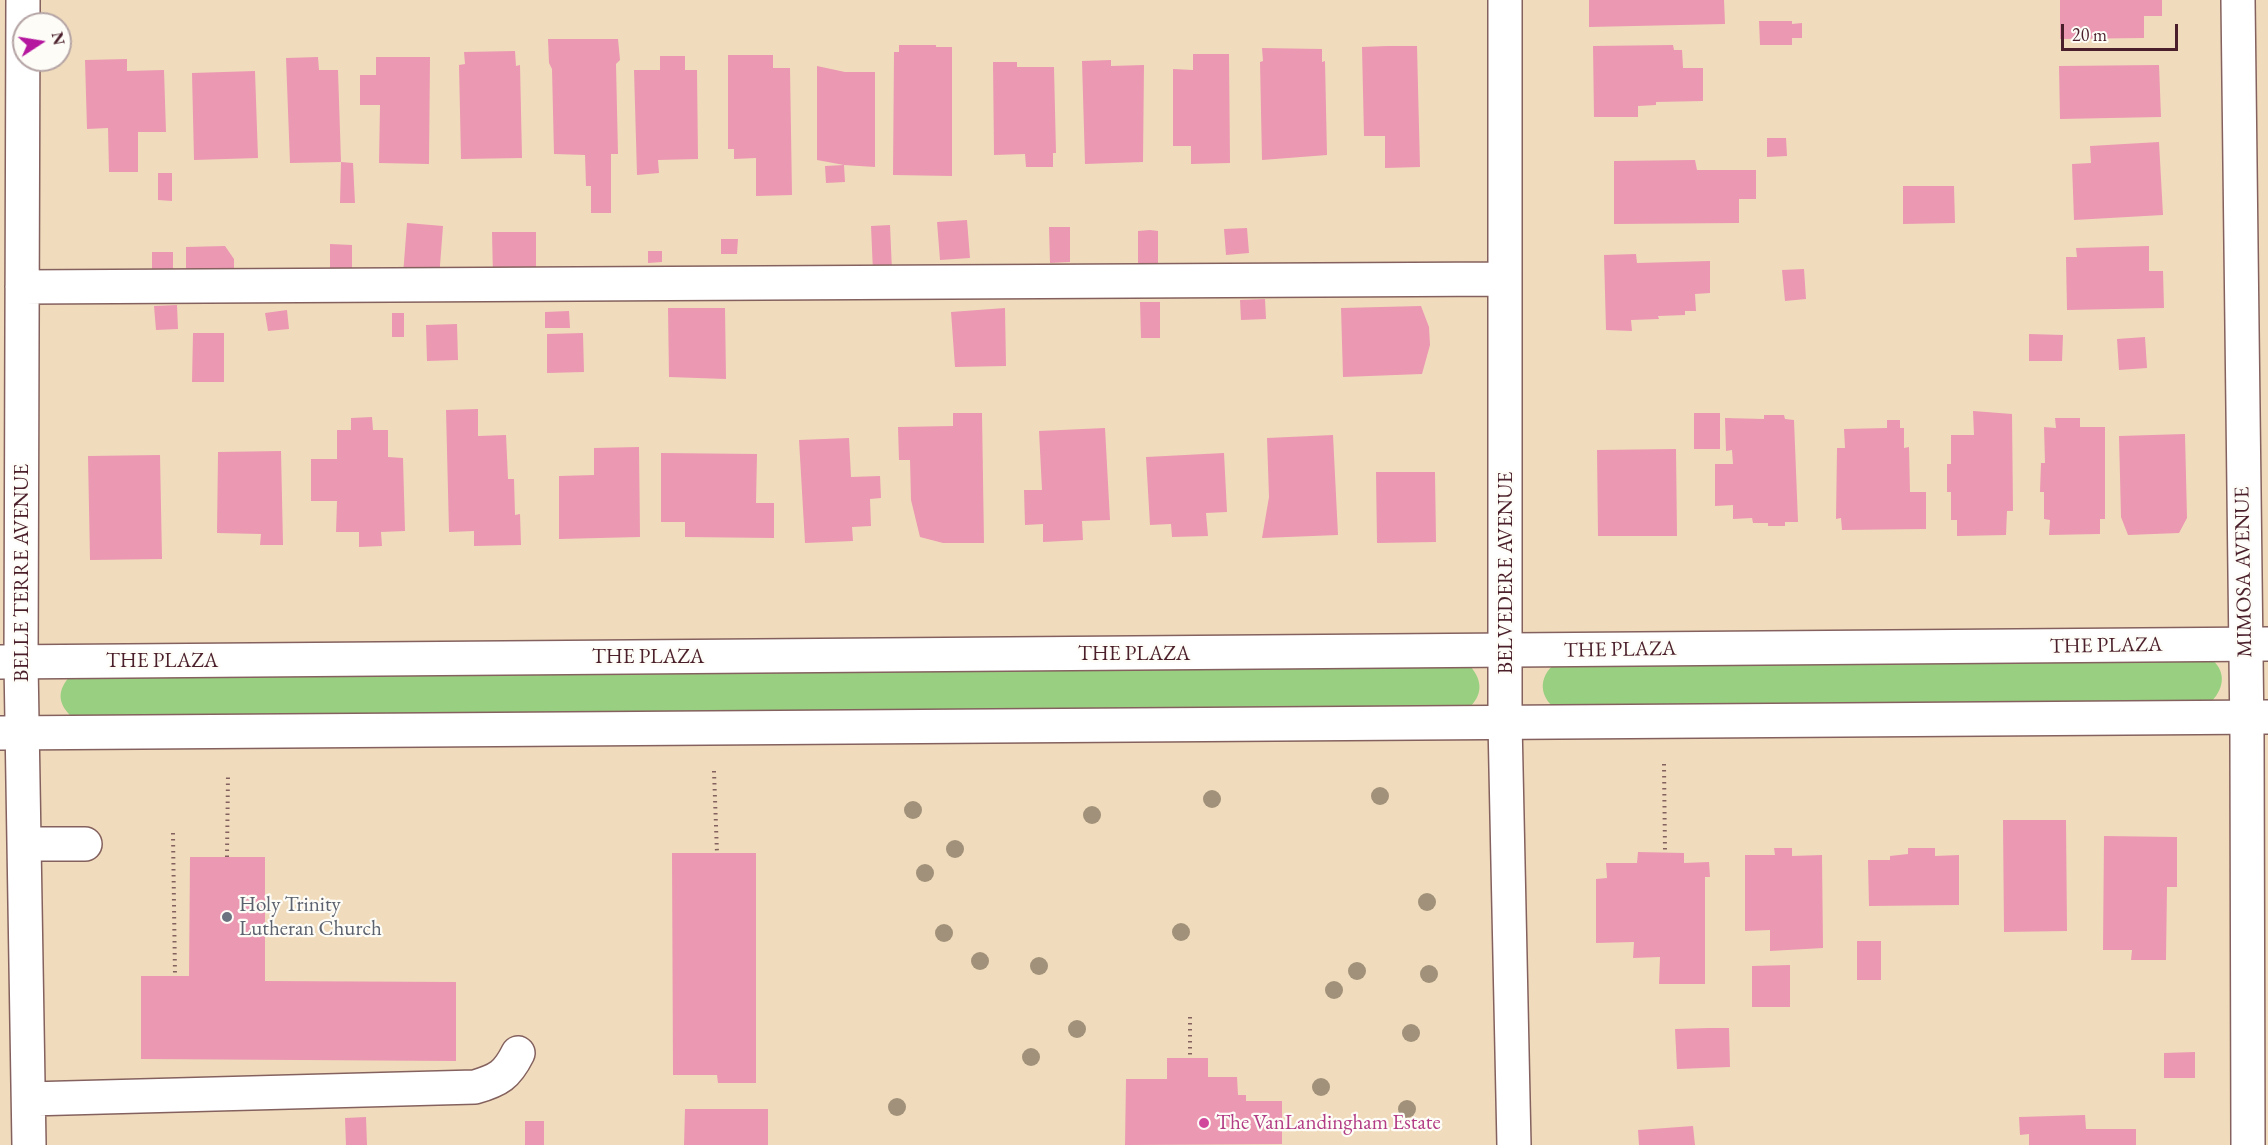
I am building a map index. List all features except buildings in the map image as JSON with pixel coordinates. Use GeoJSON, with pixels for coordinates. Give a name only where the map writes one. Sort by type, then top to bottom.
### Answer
{"type":"FeatureCollection","features":[{"type":"Feature","properties":{"kind":"main road","name":"BELLE TERRE AVENUE"},"geometry":{"type":"LineString","coordinates":[[23,0],[22,287],[10,662],[11,733],[24,844],[29,1145]]}},
{"type":"Feature","properties":{"kind":"main road","name":"BELVEDERE AVENUE"},"geometry":{"type":"LineString","coordinates":[[1505,0],[1505,722],[1514,1145]]}},
{"type":"Feature","properties":{"kind":"main road","name":"MIMOSA AVENUE"},"geometry":{"type":"LineString","coordinates":[[2238,0],[2257,717],[2258,1095],[2248,1145]]}},
{"type":"Feature","properties":{"kind":"main road"},"geometry":{"type":"LineString","coordinates":[[22,287],[1505,279]]}},
{"type":"Feature","properties":{"kind":"main road","name":"THE PLAZA"},"geometry":{"type":"LineString","coordinates":[[10,662],[2256,645]]}},
{"type":"Feature","properties":{"kind":"main road"},"geometry":{"type":"LineString","coordinates":[[11,733],[2257,717]]}},
{"type":"Feature","properties":{"kind":"main road"},"geometry":{"type":"LineString","coordinates":[[24,844],[85,844]]}},
{"type":"Feature","properties":{"kind":"main road"},"geometry":{"type":"LineString","coordinates":[[29,1099],[475,1087],[494,1082],[510,1070],[518,1053]]}},
{"type":"Feature","properties":{"kind":"path"},"geometry":{"type":"LineString","coordinates":[[1664,764],[1665,852]]}},
{"type":"Feature","properties":{"kind":"path"},"geometry":{"type":"LineString","coordinates":[[714,771],[717,853]]}},
{"type":"Feature","properties":{"kind":"path"},"geometry":{"type":"LineString","coordinates":[[227,857],[228,774]]}},
{"type":"Feature","properties":{"kind":"path"},"geometry":{"type":"LineString","coordinates":[[173,833],[175,976]]}},
{"type":"Feature","properties":{"kind":"path"},"geometry":{"type":"LineString","coordinates":[[1190,1017],[1190,1058]]}},
{"type":"Feature","properties":{"kind":"green space"},"geometry":{"type":"Polygon","coordinates":[[[2210,658],[2219,668],[2222,679],[2219,690],[2212,701],[1559,711],[1547,700],[1543,688],[1546,675],[1556,663],[2210,658]]]}},
{"type":"Feature","properties":{"kind":"green space"},"geometry":{"type":"Polygon","coordinates":[[[1470,666],[1477,677],[1480,688],[1473,704],[1468,709],[72,717],[61,702],[61,691],[71,675],[1470,666]]]}},
{"type":"Feature","properties":{"kind":"place","name":"Holy Trinity Lutheran Church"},"geometry":{"type":"Point","coordinates":[227,917]}},
{"type":"Feature","properties":{"kind":"place","name":"The VanLandingham Estate"},"geometry":{"type":"Point","coordinates":[1204,1123]}}]}
